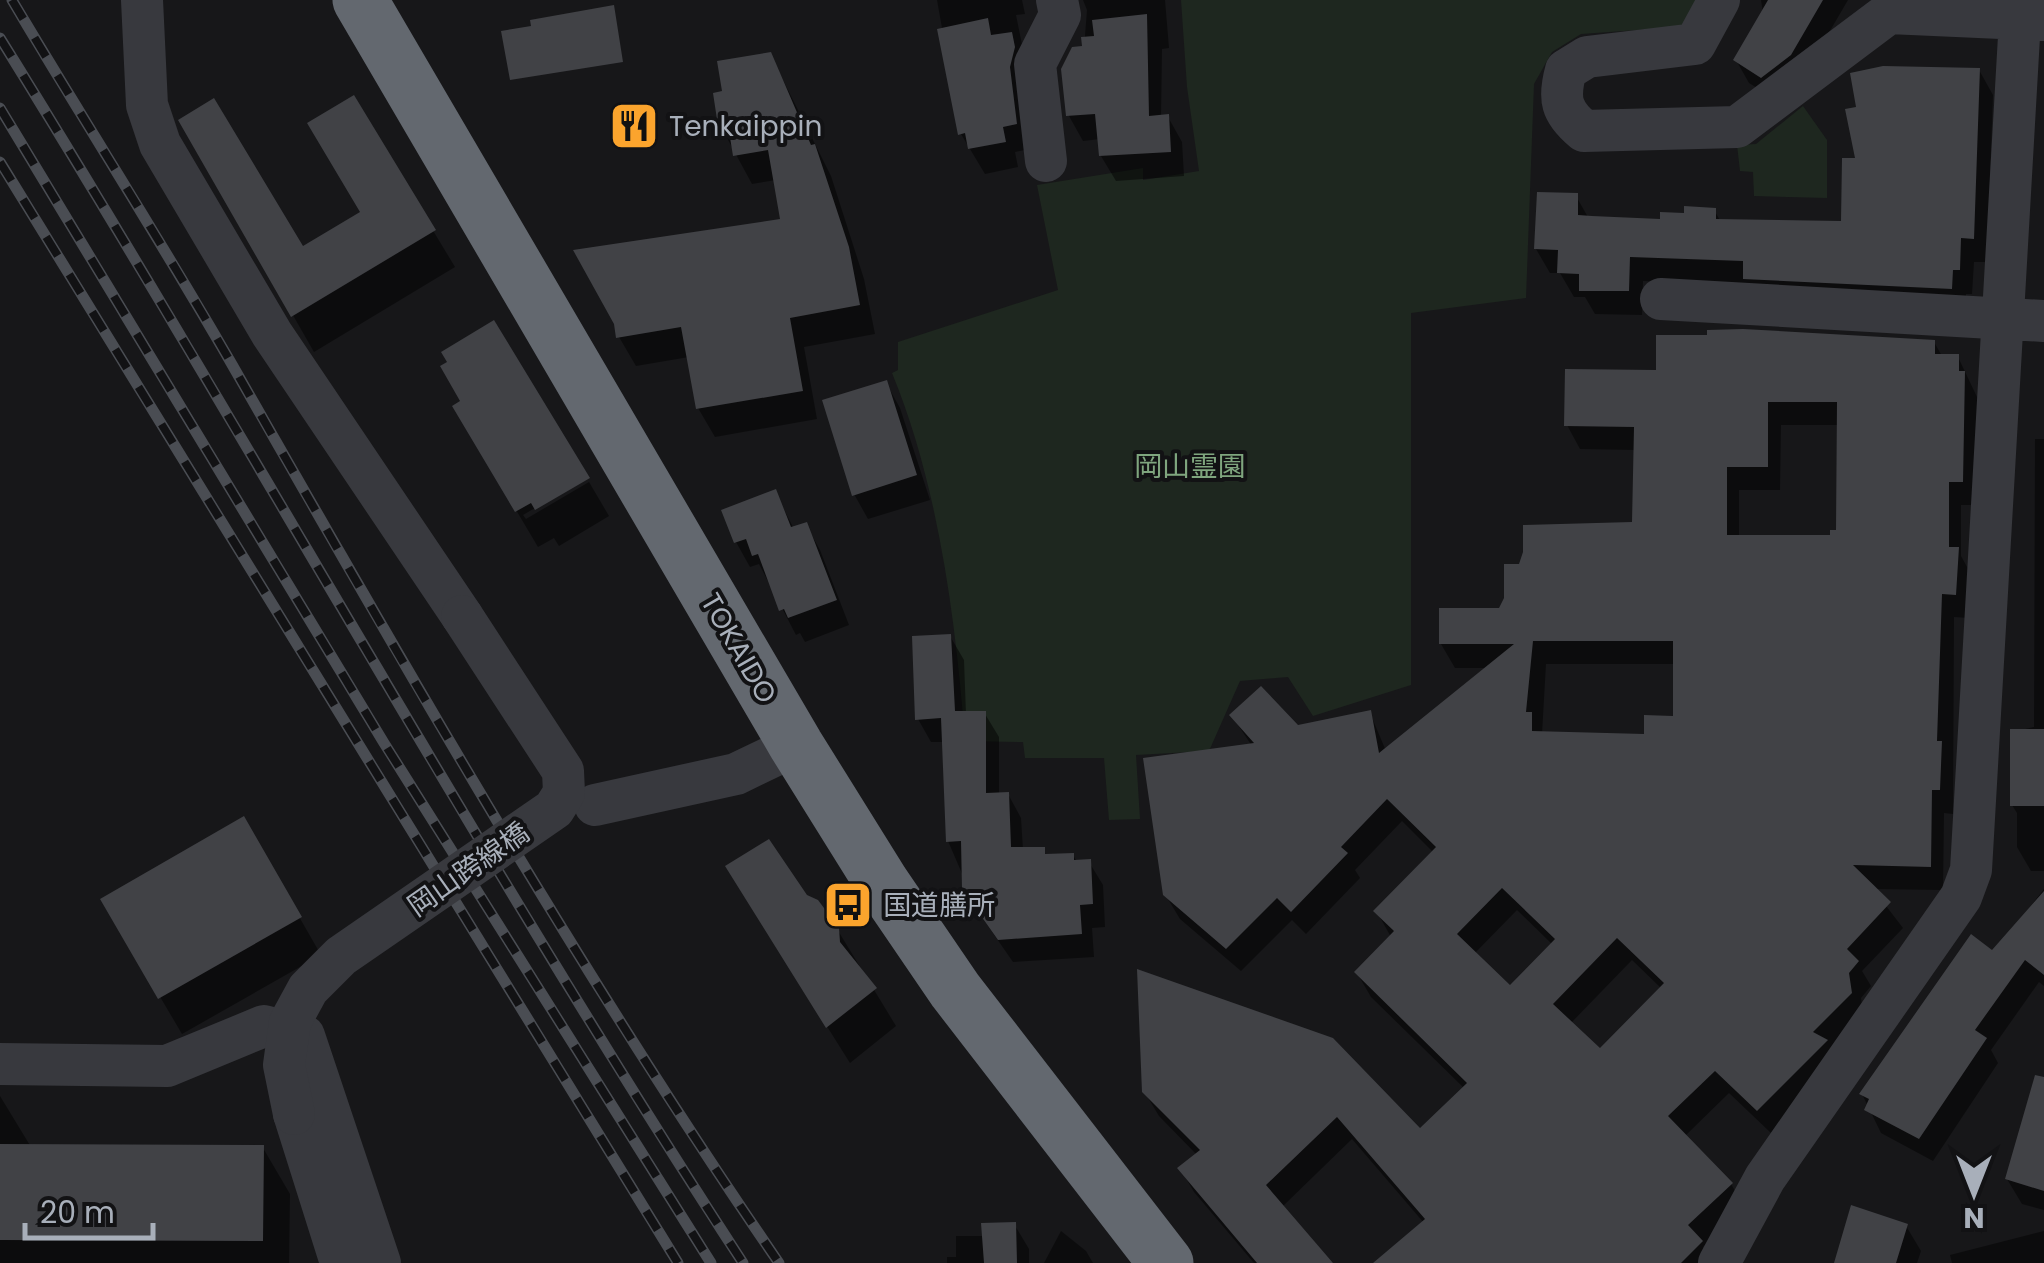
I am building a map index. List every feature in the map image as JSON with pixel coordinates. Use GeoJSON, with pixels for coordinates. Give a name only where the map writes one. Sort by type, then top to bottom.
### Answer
{"type":"FeatureCollection","features":[{"type":"Feature","properties":{"kind":"highway","name":"TOKAIDO"},"geometry":{"type":"LineString","coordinates":[[360,0],[796,745],[956,990],[1166,1263]]}},
{"type":"Feature","properties":{"kind":"street","name":"岡山跨線橋"},"geometry":{"type":"LineString","coordinates":[[142,0],[147,105],[160,144],[272,334],[563,771],[564,792],[554,809],[341,956],[308,989],[290,1022],[284,1065],[294,1114],[342,1263]]}},
{"type":"Feature","properties":{"kind":"street"},"geometry":{"type":"LineString","coordinates":[[1046,161],[1035,64],[1060,16],[1058,0]]}},
{"type":"Feature","properties":{"kind":"street"},"geometry":{"type":"LineString","coordinates":[[1719,0],[1696,44],[1588,56],[1566,70],[1559,94],[1566,116],[1584,131],[1738,128],[1889,13],[2032,19],[2000,319],[1972,870],[1962,897],[1766,1178],[1719,1263]]}},
{"type":"Feature","properties":{"kind":"street"},"geometry":{"type":"LineString","coordinates":[[1661,299],[2044,322]]}},
{"type":"Feature","properties":{"kind":"street"},"geometry":{"type":"LineString","coordinates":[[596,805],[736,774],[796,745]]}},
{"type":"Feature","properties":{"kind":"street"},"geometry":{"type":"LineString","coordinates":[[0,1064],[167,1066],[264,1026],[304,1036],[380,1263]]}},
{"type":"Feature","properties":{"kind":"green space","name":"岡山霊園"},"geometry":{"type":"Polygon","coordinates":[[[1181,0],[1697,0],[1681,27],[1581,34],[1552,52],[1534,84],[1526,298],[1411,313],[1411,685],[1313,716],[1288,677],[1240,681],[1209,751],[1136,755],[1140,819],[1109,820],[1104,758],[1025,758],[1023,742],[965,741],[956,648],[933,507],[922,460],[892,373],[898,370],[898,342],[1058,290],[1037,185],[1143,168],[1143,180],[1199,171],[1187,87],[1181,0]]]}},
{"type":"Feature","properties":{"kind":"green space"},"geometry":{"type":"Polygon","coordinates":[[[1803,106],[1827,140],[1827,198],[1754,196],[1753,172],[1740,171],[1737,145],[1756,144],[1803,106]]]}},
{"type":"Feature","properties":{"kind":"building"},"geometry":{"type":"Polygon","coordinates":[[[1768,0],[1823,0],[1791,55],[1761,78],[1733,60],[1768,0]]]}},
{"type":"Feature","properties":{"kind":"building"},"geometry":{"type":"Polygon","coordinates":[[[614,5],[623,62],[510,80],[501,31],[531,26],[530,20],[614,5]]]}},
{"type":"Feature","properties":{"kind":"building"},"geometry":{"type":"Polygon","coordinates":[[[1147,14],[1149,116],[1169,114],[1171,152],[1099,156],[1095,114],[1066,116],[1061,69],[1072,47],[1082,46],[1081,37],[1094,36],[1092,20],[1147,14]]]}},
{"type":"Feature","properties":{"kind":"building"},"geometry":{"type":"Polygon","coordinates":[[[988,18],[991,35],[1012,32],[1015,47],[1010,67],[1017,124],[1003,127],[1006,142],[968,149],[965,133],[958,135],[937,29],[988,18]]]}},
{"type":"Feature","properties":{"kind":"building"},"geometry":{"type":"Polygon","coordinates":[[[771,52],[811,145],[815,144],[849,247],[860,305],[790,318],[803,391],[696,409],[681,327],[616,338],[614,324],[573,250],[780,219],[768,150],[733,156],[728,125],[718,126],[713,93],[722,91],[717,61],[771,52]]]}},
{"type":"Feature","properties":{"kind":"building"},"geometry":{"type":"Polygon","coordinates":[[[1883,66],[1980,68],[1974,239],[1961,238],[1960,270],[1953,270],[1952,289],[1743,279],[1743,261],[1630,257],[1629,291],[1579,291],[1579,274],[1557,273],[1558,250],[1534,249],[1537,192],[1578,193],[1578,215],[1660,219],[1660,212],[1684,213],[1684,206],[1716,208],[1716,219],[1841,221],[1842,158],[1855,158],[1845,109],[1856,107],[1850,73],[1883,66]]]}},
{"type":"Feature","properties":{"kind":"building"},"geometry":{"type":"Polygon","coordinates":[[[354,95],[436,230],[291,317],[178,120],[214,98],[303,246],[360,212],[307,123],[354,95]]]}},
{"type":"Feature","properties":{"kind":"building"},"geometry":{"type":"Polygon","coordinates":[[[494,320],[590,478],[535,510],[531,503],[515,512],[452,406],[460,401],[440,366],[447,362],[441,352],[494,320]]]}},
{"type":"Feature","properties":{"kind":"building"},"geometry":{"type":"Polygon","coordinates":[[[1707,330],[1935,340],[1935,354],[1959,354],[1959,371],[1965,371],[1963,482],[1949,482],[1949,547],[1959,547],[1956,595],[1942,594],[1937,741],[1942,741],[1940,790],[1932,790],[1931,867],[1853,865],[1891,902],[1847,949],[1859,961],[1849,973],[1852,993],[1813,1032],[1828,1040],[1757,1111],[1715,1071],[1668,1116],[1733,1183],[1688,1225],[1703,1241],[1681,1263],[1373,1263],[1425,1219],[1337,1117],[1266,1185],[1333,1263],[1257,1263],[1177,1168],[1200,1150],[1142,1092],[1137,969],[1333,1038],[1420,1128],[1467,1083],[1354,972],[1394,931],[1373,911],[1436,847],[1387,799],[1341,847],[1348,853],[1291,912],[1277,898],[1226,949],[1163,895],[1143,758],[1254,743],[1229,715],[1261,686],[1298,725],[1371,710],[1379,753],[1514,644],[1439,644],[1439,608],[1499,608],[1504,598],[1504,564],[1519,564],[1523,552],[1523,525],[1632,522],[1634,427],[1564,426],[1565,369],[1656,370],[1656,335],[1707,335],[1707,330]],[[1768,402],[1768,467],[1727,467],[1727,535],[1830,535],[1830,530],[1836,530],[1837,402],[1768,402]],[[1533,641],[1526,712],[1532,712],[1532,731],[1644,734],[1644,715],[1673,716],[1673,641],[1533,641]],[[1502,888],[1457,934],[1510,985],[1555,939],[1502,888]],[[1617,938],[1553,1004],[1600,1048],[1664,983],[1617,938]]]}},
{"type":"Feature","properties":{"kind":"building"},"geometry":{"type":"Polygon","coordinates":[[[887,380],[917,475],[852,496],[822,400],[887,380]]]}},
{"type":"Feature","properties":{"kind":"building"},"geometry":{"type":"Polygon","coordinates":[[[776,489],[791,527],[807,522],[837,600],[788,618],[784,609],[779,611],[758,554],[752,556],[746,539],[734,543],[721,510],[776,489]]]}},
{"type":"Feature","properties":{"kind":"building"},"geometry":{"type":"Polygon","coordinates":[[[951,634],[955,711],[986,711],[986,793],[1009,792],[1011,847],[1045,847],[1045,854],[1074,853],[1074,860],[1091,859],[1093,904],[1080,905],[1082,934],[998,940],[962,889],[961,841],[946,842],[941,718],[915,720],[912,636],[951,634]]]}},
{"type":"Feature","properties":{"kind":"building"},"geometry":{"type":"Polygon","coordinates":[[[2010,729],[2044,729],[2044,806],[2010,806],[2010,729]]]}},
{"type":"Feature","properties":{"kind":"building"},"geometry":{"type":"Polygon","coordinates":[[[244,816],[302,917],[158,999],[100,899],[244,816]]]}},
{"type":"Feature","properties":{"kind":"building"},"geometry":{"type":"Polygon","coordinates":[[[769,839],[807,895],[818,900],[839,928],[840,942],[877,988],[826,1028],[725,866],[769,839]]]}},
{"type":"Feature","properties":{"kind":"building"},"geometry":{"type":"Polygon","coordinates":[[[2044,891],[2044,975],[2025,960],[1975,1030],[1987,1038],[1919,1139],[1864,1110],[1869,1099],[1859,1094],[1971,934],[1992,950],[2044,891]]]}},
{"type":"Feature","properties":{"kind":"building"},"geometry":{"type":"Polygon","coordinates":[[[2035,1075],[2044,1077],[2044,1191],[2005,1179],[2035,1075]]]}},
{"type":"Feature","properties":{"kind":"building"},"geometry":{"type":"Polygon","coordinates":[[[0,1144],[264,1145],[263,1241],[0,1240],[0,1144]]]}},
{"type":"Feature","properties":{"kind":"building"},"geometry":{"type":"Polygon","coordinates":[[[1851,1205],[1908,1224],[1896,1263],[1834,1263],[1851,1205]]]}},
{"type":"Feature","properties":{"kind":"building"},"geometry":{"type":"Polygon","coordinates":[[[1016,1222],[1017,1263],[984,1263],[981,1223],[1016,1222]]]}},
{"type":"Feature","properties":{"kind":"railway"},"geometry":{"type":"LineString","coordinates":[[12,0],[207,322],[565,933],[779,1263]]}},
{"type":"Feature","properties":{"kind":"railway"},"geometry":{"type":"LineString","coordinates":[[0,38],[552,960],[743,1263]]}},
{"type":"Feature","properties":{"kind":"railway"},"geometry":{"type":"LineString","coordinates":[[0,108],[384,743],[711,1263]]}},
{"type":"Feature","properties":{"kind":"railway"},"geometry":{"type":"LineString","coordinates":[[0,162],[678,1263]]}},
{"type":"Feature","properties":{"kind":"place","name":"Tenkaippin"},"geometry":{"type":"Point","coordinates":[634,126]}},
{"type":"Feature","properties":{"kind":"place","name":"国道膳所"},"geometry":{"type":"Point","coordinates":[848,905]}}]}
